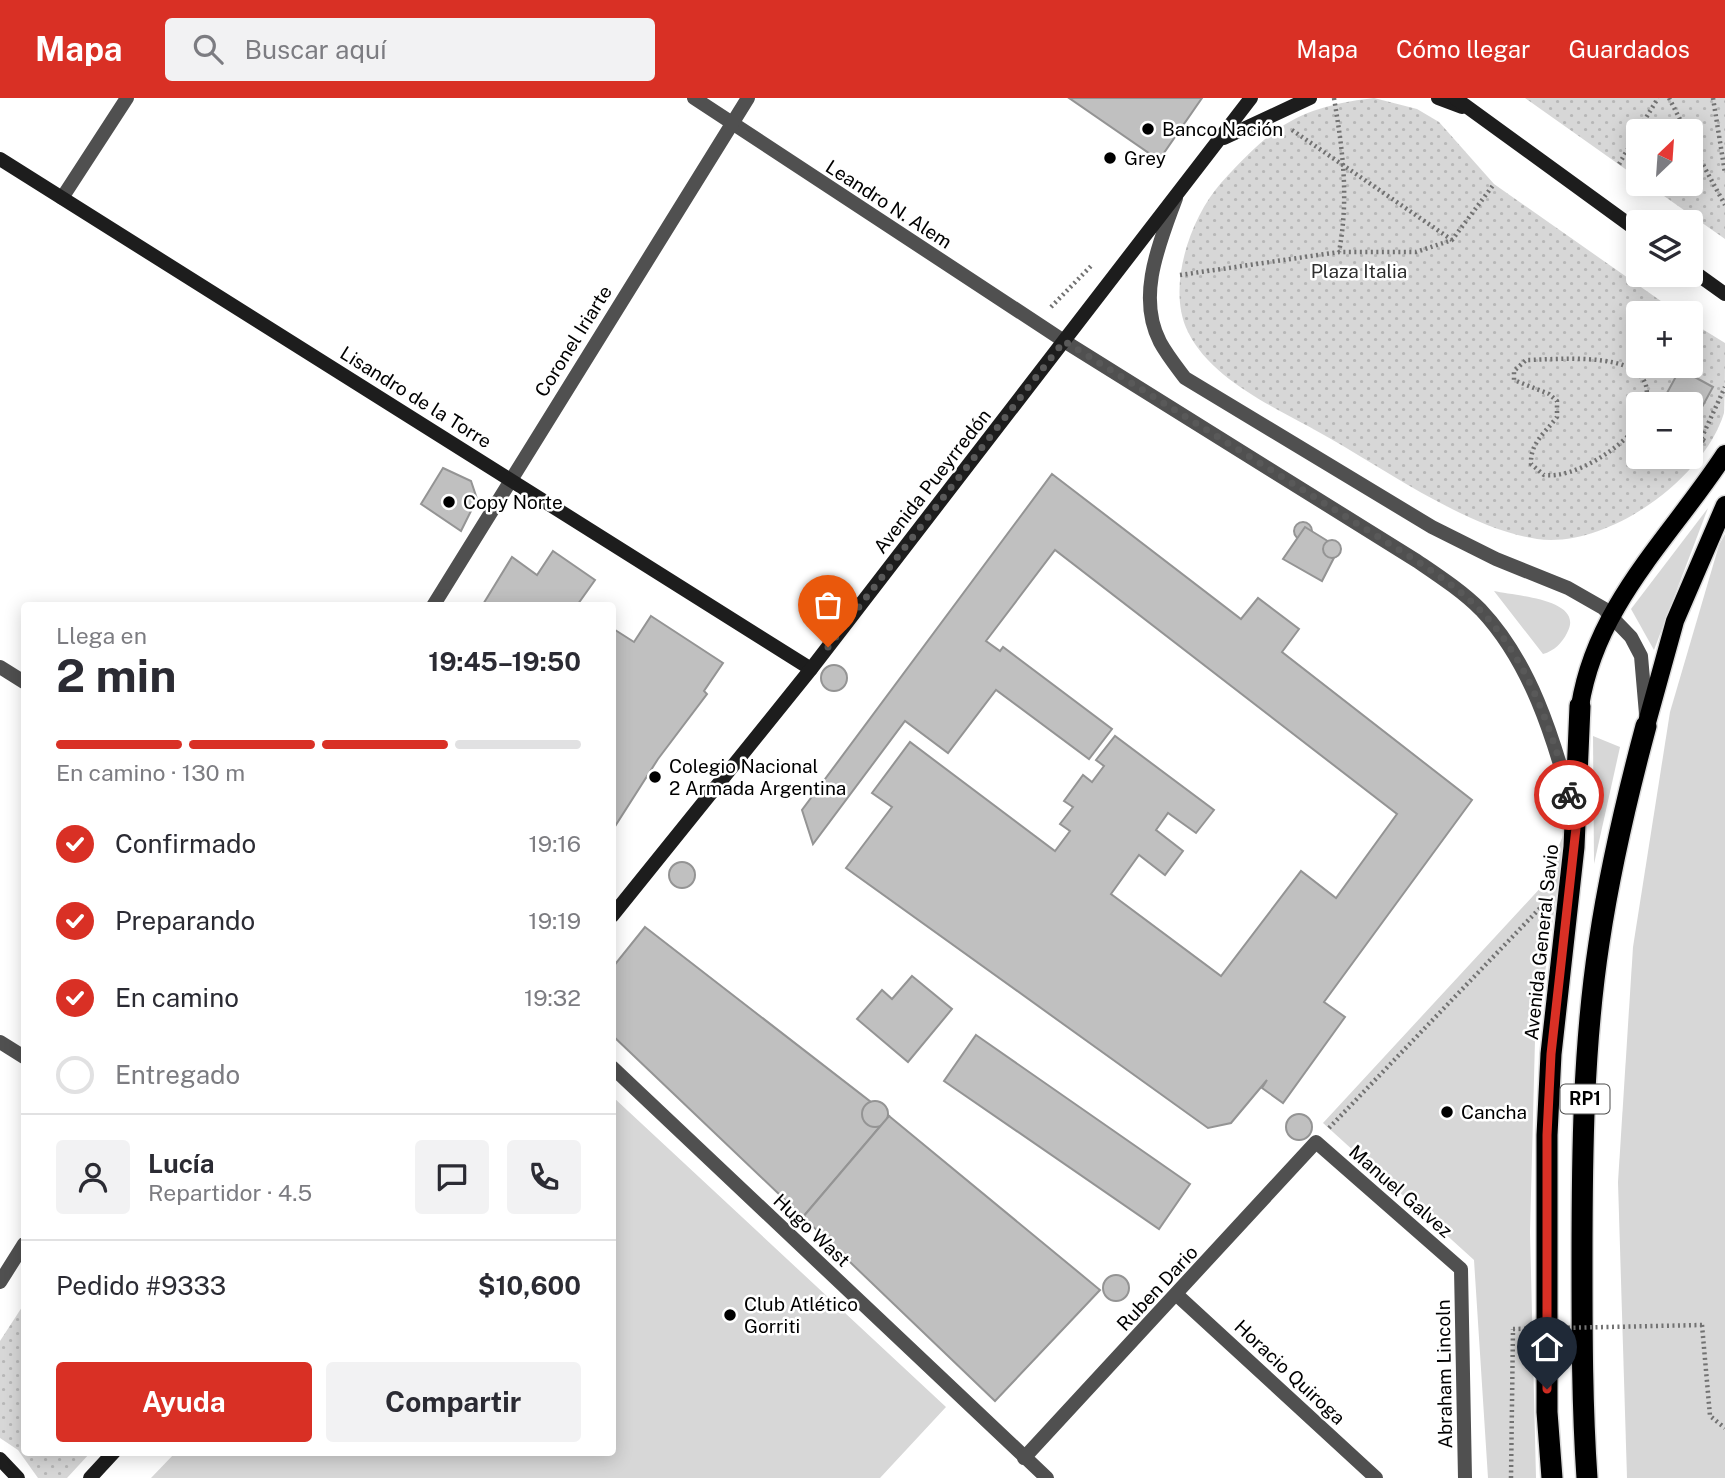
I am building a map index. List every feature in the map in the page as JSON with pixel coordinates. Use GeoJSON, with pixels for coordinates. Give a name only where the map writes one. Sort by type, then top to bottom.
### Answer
{"type":"FeatureCollection","features":[{"type":"Feature","properties":{"kind":"highway","name":"Avenida General Savio"},"geometry":{"type":"LineString","coordinates":[[1552,1478],[1547,1412],[1547,1135],[1551,1054],[1574,847],[1580,706]]}},
{"type":"Feature","properties":{"kind":"highway","name":"RP1"},"geometry":{"type":"LineString","coordinates":[[1587,1478],[1582,1356],[1582,1199],[1590,1027],[1598,946],[1613,856],[1646,726]]}},
{"type":"Feature","properties":{"kind":"main road","name":"Avenida Pueyrredón"},"geometry":{"type":"LineString","coordinates":[[616,911],[811,669],[1251,98]]}},
{"type":"Feature","properties":{"kind":"main road"},"geometry":{"type":"LineString","coordinates":[[1220,140],[1310,98]]}},
{"type":"Feature","properties":{"kind":"main road"},"geometry":{"type":"LineString","coordinates":[[1438,98],[1475,112]]}},
{"type":"Feature","properties":{"kind":"main road"},"geometry":{"type":"LineString","coordinates":[[1455,98],[1626,222]]}},
{"type":"Feature","properties":{"kind":"main road","name":"Lisandro de la Torre"},"geometry":{"type":"LineString","coordinates":[[0,159],[811,669]]}},
{"type":"Feature","properties":{"kind":"main road"},"geometry":{"type":"LineString","coordinates":[[1703,278],[1725,294]]}},
{"type":"Feature","properties":{"kind":"main road","name":"Avenida General Savio"},"geometry":{"type":"LineString","coordinates":[[1580,706],[1587,671],[1611,615],[1634,576],[1725,454]]}},
{"type":"Feature","properties":{"kind":"main road","name":"RP1"},"geometry":{"type":"LineString","coordinates":[[1646,726],[1675,621],[1725,505]]}},
{"type":"Feature","properties":{"kind":"main road"},"geometry":{"type":"LineString","coordinates":[[90,1478],[110,1456]]}},
{"type":"Feature","properties":{"kind":"main road"},"geometry":{"type":"LineString","coordinates":[[0,1458],[18,1478]]}},
{"type":"Feature","properties":{"kind":"street"},"geometry":{"type":"LineString","coordinates":[[62,198],[127,98]]}},
{"type":"Feature","properties":{"kind":"street","name":"Leandro N. Alem"},"geometry":{"type":"LineString","coordinates":[[694,98],[1064,341]]}},
{"type":"Feature","properties":{"kind":"street","name":"Coronel Iriarte"},"geometry":{"type":"LineString","coordinates":[[435,602],[748,98]]}},
{"type":"Feature","properties":{"kind":"street"},"geometry":{"type":"LineString","coordinates":[[1176,197],[1154,265],[1150,311],[1159,341],[1185,378],[1432,527],[1496,559],[1568,588],[1611,615],[1631,637],[1641,656],[1646,726]]}},
{"type":"Feature","properties":{"kind":"street","name":"RP1"},"geometry":{"type":"LineString","coordinates":[[1064,341],[1417,561],[1466,596],[1493,626],[1533,691],[1557,751],[1574,815]]}},
{"type":"Feature","properties":{"kind":"street"},"geometry":{"type":"LineString","coordinates":[[0,667],[21,680]]}},
{"type":"Feature","properties":{"kind":"street"},"geometry":{"type":"LineString","coordinates":[[0,1042],[21,1055]]}},
{"type":"Feature","properties":{"kind":"street","name":"Hugo Wast"},"geometry":{"type":"LineString","coordinates":[[616,1071],[1046,1478]]}},
{"type":"Feature","properties":{"kind":"street","name":"Manuel Galvez"},"geometry":{"type":"LineString","coordinates":[[1315,1142],[1461,1269]]}},
{"type":"Feature","properties":{"kind":"street","name":"Ruben Dario"},"geometry":{"type":"LineString","coordinates":[[1024,1458],[1177,1295],[1315,1142]]}},
{"type":"Feature","properties":{"kind":"street"},"geometry":{"type":"LineString","coordinates":[[0,1282],[21,1249]]}},
{"type":"Feature","properties":{"kind":"street","name":"Abraham Lincoln"},"geometry":{"type":"LineString","coordinates":[[1461,1269],[1465,1478]]}},
{"type":"Feature","properties":{"kind":"street","name":"Horacio Quiroga"},"geometry":{"type":"LineString","coordinates":[[1177,1295],[1376,1478]]}},
{"type":"Feature","properties":{"kind":"path"},"geometry":{"type":"LineString","coordinates":[[1334,98],[1345,166],[1346,216],[1339,252]]}},
{"type":"Feature","properties":{"kind":"path"},"geometry":{"type":"LineString","coordinates":[[1645,119],[1658,98]]}},
{"type":"Feature","properties":{"kind":"path"},"geometry":{"type":"LineString","coordinates":[[1669,98],[1680,119]]}},
{"type":"Feature","properties":{"kind":"path"},"geometry":{"type":"LineString","coordinates":[[1713,98],[1725,173]]}},
{"type":"Feature","properties":{"kind":"path"},"geometry":{"type":"LineString","coordinates":[[1283,123],[1451,240]]}},
{"type":"Feature","properties":{"kind":"path"},"geometry":{"type":"LineString","coordinates":[[1619,164],[1626,152]]}},
{"type":"Feature","properties":{"kind":"path"},"geometry":{"type":"LineString","coordinates":[[1703,165],[1725,205]]}},
{"type":"Feature","properties":{"kind":"path"},"geometry":{"type":"LineString","coordinates":[[1181,275],[1339,252],[1416,252],[1451,240],[1494,184]]}},
{"type":"Feature","properties":{"kind":"path"},"geometry":{"type":"LineString","coordinates":[[1038,324],[1059,296],[1095,262]]}},
{"type":"Feature","properties":{"kind":"path"},"geometry":{"type":"LineString","coordinates":[[1626,440],[1594,460],[1564,474],[1544,474],[1531,464],[1532,447],[1557,417],[1557,401],[1549,394],[1514,380],[1514,371],[1526,360],[1592,359],[1619,363],[1639,374],[1646,392]]}},
{"type":"Feature","properties":{"kind":"path"},"geometry":{"type":"LineString","coordinates":[[1709,443],[1701,439],[1725,387]]}},
{"type":"Feature","properties":{"kind":"path"},"geometry":{"type":"LineString","coordinates":[[1315,1142],[1548,900]]}},
{"type":"Feature","properties":{"kind":"path"},"geometry":{"type":"LineString","coordinates":[[1511,1478],[1513,1329],[1702,1325],[1710,1416],[1725,1428]]}},
{"type":"Feature","properties":{"kind":"green space","name":"Plaza Italia"},"geometry":{"type":"Polygon","coordinates":[[[1374,98],[1417,109],[1439,122],[1494,184],[1626,277],[1626,287],[1641,287],[1661,301],[1626,301],[1626,378],[1703,378],[1703,329],[1725,343],[1724,413],[1713,438],[1703,452],[1703,392],[1626,392],[1626,469],[1689,469],[1674,485],[1622,521],[1593,533],[1564,539],[1537,539],[1511,533],[1458,512],[1404,483],[1272,407],[1215,367],[1188,332],[1182,314],[1181,275],[1191,234],[1221,183],[1256,147],[1288,123],[1325,107],[1374,98]]]}},
{"type":"Feature","properties":{"kind":"green space"},"geometry":{"type":"Polygon","coordinates":[[[1525,98],[1725,98],[1725,239],[1703,223],[1703,210],[1684,210],[1664,196],[1703,196],[1703,119],[1626,119],[1626,170],[1525,98]]]}},
{"type":"Feature","properties":{"kind":"green space"},"geometry":{"type":"Polygon","coordinates":[[[1708,508],[1654,650],[1631,609],[1708,508]]]}},
{"type":"Feature","properties":{"kind":"green space"},"geometry":{"type":"Polygon","coordinates":[[[1725,534],[1725,1478],[1627,1478],[1618,1182],[1633,947],[1670,712],[1719,545],[1725,534]]]}},
{"type":"Feature","properties":{"kind":"green space"},"geometry":{"type":"Polygon","coordinates":[[[1494,591],[1546,601],[1558,606],[1567,613],[1570,622],[1563,640],[1554,649],[1543,654],[1494,591]]]}},
{"type":"Feature","properties":{"kind":"green space"},"geometry":{"type":"Polygon","coordinates":[[[1593,736],[1620,747],[1594,864],[1593,736]]]}},
{"type":"Feature","properties":{"kind":"green space"},"geometry":{"type":"Polygon","coordinates":[[[1567,825],[1535,1040],[1530,1232],[1536,1478],[1488,1478],[1474,1260],[1323,1123],[1544,884],[1567,825]]]}},
{"type":"Feature","properties":{"kind":"green space","name":"Club Atlético Gorriti"},"geometry":{"type":"Polygon","coordinates":[[[616,1100],[946,1407],[880,1478],[151,1478],[172,1456],[616,1456],[616,1100]]]}},
{"type":"Feature","properties":{"kind":"green space"},"geometry":{"type":"Polygon","coordinates":[[[21,1309],[21,1454],[0,1438],[0,1341],[21,1309]]]}},
{"type":"Feature","properties":{"kind":"green space"},"geometry":{"type":"Polygon","coordinates":[[[22,1456],[87,1456],[67,1478],[38,1478],[22,1456]]]}},
{"type":"Feature","properties":{"kind":"building","name":"Banco Nación"},"geometry":{"type":"Polygon","coordinates":[[[1069,98],[1202,98],[1159,160],[1069,98]]]}},
{"type":"Feature","properties":{"kind":"building"},"geometry":{"type":"Polygon","coordinates":[[[1675,378],[1696,378],[1713,387],[1703,405],[1703,392],[1668,392],[1675,378]]]}},
{"type":"Feature","properties":{"kind":"building","name":"Copy Norte"},"geometry":{"type":"Polygon","coordinates":[[[443,468],[471,481],[477,499],[461,531],[421,504],[443,468]]]}},
{"type":"Feature","properties":{"kind":"building"},"geometry":{"type":"Polygon","coordinates":[[[1052,474],[1241,619],[1258,598],[1299,629],[1282,652],[1472,800],[1324,1002],[1345,1017],[1283,1103],[1262,1088],[1267,1080],[1231,1123],[1208,1128],[846,868],[892,807],[872,793],[910,742],[1055,851],[1070,831],[1060,824],[1073,807],[1064,801],[1083,775],[1092,782],[1104,766],[1096,760],[1115,736],[1214,810],[1196,833],[1168,813],[1156,830],[1183,851],[1165,875],[1139,855],[1111,894],[1221,976],[1301,871],[1336,898],[1397,814],[1055,550],[986,641],[1000,651],[1003,647],[1112,729],[1089,759],[996,690],[948,753],[905,721],[813,844],[802,810],[1052,474]]]}},
{"type":"Feature","properties":{"kind":"building"},"geometry":{"type":"Polygon","coordinates":[[[1303,522],[1309,525],[1312,531],[1309,537],[1303,540],[1297,537],[1294,531],[1297,525],[1303,522]]]}},
{"type":"Feature","properties":{"kind":"building"},"geometry":{"type":"Polygon","coordinates":[[[1305,527],[1339,548],[1322,581],[1283,559],[1305,527]]]}},
{"type":"Feature","properties":{"kind":"building"},"geometry":{"type":"Polygon","coordinates":[[[1332,540],[1338,543],[1341,549],[1338,555],[1332,558],[1326,555],[1323,549],[1326,543],[1332,540]]]}},
{"type":"Feature","properties":{"kind":"building"},"geometry":{"type":"Polygon","coordinates":[[[553,551],[595,580],[579,602],[484,602],[512,557],[537,575],[553,551]]]}},
{"type":"Feature","properties":{"kind":"building"},"geometry":{"type":"Polygon","coordinates":[[[651,616],[723,663],[704,691],[707,694],[658,759],[616,825],[616,631],[634,642],[651,616]]]}},
{"type":"Feature","properties":{"kind":"building"},"geometry":{"type":"Polygon","coordinates":[[[834,665],[843,669],[847,678],[843,687],[834,691],[825,687],[821,678],[825,669],[834,665]]]}},
{"type":"Feature","properties":{"kind":"building"},"geometry":{"type":"Polygon","coordinates":[[[682,862],[691,866],[695,875],[691,884],[682,888],[673,884],[669,875],[673,866],[682,862]]]}},
{"type":"Feature","properties":{"kind":"building"},"geometry":{"type":"Polygon","coordinates":[[[645,927],[889,1116],[803,1217],[616,1039],[616,963],[645,927]]]}},
{"type":"Feature","properties":{"kind":"building"},"geometry":{"type":"Polygon","coordinates":[[[912,976],[952,1009],[908,1062],[857,1019],[882,990],[892,999],[912,976]]]}},
{"type":"Feature","properties":{"kind":"building"},"geometry":{"type":"Polygon","coordinates":[[[976,1035],[1190,1184],[1159,1229],[944,1081],[976,1035]]]}},
{"type":"Feature","properties":{"kind":"building"},"geometry":{"type":"Polygon","coordinates":[[[875,1101],[884,1105],[888,1114],[884,1123],[875,1127],[866,1123],[862,1114],[866,1105],[875,1101]]]}},
{"type":"Feature","properties":{"kind":"building"},"geometry":{"type":"Polygon","coordinates":[[[1299,1114],[1308,1118],[1312,1127],[1308,1136],[1299,1140],[1290,1136],[1286,1127],[1290,1118],[1299,1114]]]}},
{"type":"Feature","properties":{"kind":"building"},"geometry":{"type":"Polygon","coordinates":[[[889,1116],[1100,1290],[995,1401],[803,1217],[889,1116]]]}},
{"type":"Feature","properties":{"kind":"building"},"geometry":{"type":"Polygon","coordinates":[[[1116,1275],[1125,1279],[1129,1288],[1125,1297],[1116,1301],[1107,1297],[1103,1288],[1107,1279],[1116,1275]]]}},
{"type":"Feature","properties":{"kind":"way so far"},"geometry":{"type":"LineString","coordinates":[[828,647],[1064,341],[1417,561],[1466,596],[1493,626],[1533,691],[1557,751],[1569,795]]}},
{"type":"Feature","properties":{"kind":"place","name":"Banco Nación"},"geometry":{"type":"Point","coordinates":[1148,129]}},
{"type":"Feature","properties":{"kind":"place","name":"Grey"},"geometry":{"type":"Point","coordinates":[1110,158]}},
{"type":"Feature","properties":{"kind":"place","name":"Copy Norte"},"geometry":{"type":"Point","coordinates":[449,502]}},
{"type":"Feature","properties":{"kind":"place","name":"Colegio Nacional 2 Armada Argentina"},"geometry":{"type":"Point","coordinates":[655,777]}},
{"type":"Feature","properties":{"kind":"place","name":"Cancha"},"geometry":{"type":"Point","coordinates":[1447,1112]}},
{"type":"Feature","properties":{"kind":"place","name":"Club Atlético Gorriti"},"geometry":{"type":"Point","coordinates":[730,1315]}},
{"type":"Feature","properties":{"kind":"route"},"geometry":{"type":"LineString","coordinates":[[1547,1389],[1547,1135],[1551,1054],[1576,828],[1569,795]]}}]}
